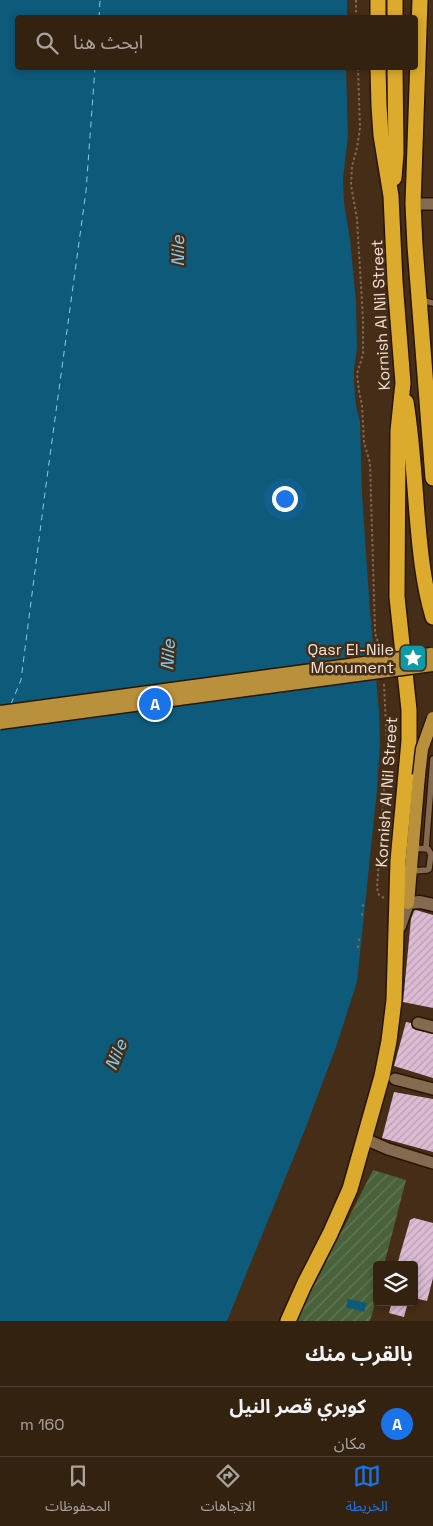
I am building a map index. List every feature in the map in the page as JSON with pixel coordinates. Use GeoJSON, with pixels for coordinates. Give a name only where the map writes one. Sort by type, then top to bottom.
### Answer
{"type":"FeatureCollection","features":[{"type":"Feature","properties":{"kind":"highway"},"geometry":{"type":"LineString","coordinates":[[378,0],[378,15]]}},
{"type":"Feature","properties":{"kind":"highway"},"geometry":{"type":"LineString","coordinates":[[395,0],[395,15]]}},
{"type":"Feature","properties":{"kind":"highway"},"geometry":{"type":"LineString","coordinates":[[421,3],[413,204],[426,301],[427,366],[433,478]]}},
{"type":"Feature","properties":{"kind":"highway","name":"Kornish Al Nil Street"},"geometry":{"type":"LineString","coordinates":[[288,1321],[350,1189],[382,1076],[394,1000],[396,940],[402,904],[398,861],[409,734],[409,710],[396,578],[398,431],[403,383],[390,196],[381,135],[378,70]]}},
{"type":"Feature","properties":{"kind":"highway"},"geometry":{"type":"LineString","coordinates":[[390,196],[396,153],[395,70]]}},
{"type":"Feature","properties":{"kind":"highway"},"geometry":{"type":"LineString","coordinates":[[402,360],[427,366]]}},
{"type":"Feature","properties":{"kind":"highway"},"geometry":{"type":"LineString","coordinates":[[403,383],[413,455],[424,585],[433,617]]}},
{"type":"Feature","properties":{"kind":"main road"},"geometry":{"type":"LineString","coordinates":[[0,712],[432,659]]}},
{"type":"Feature","properties":{"kind":"main road"},"geometry":{"type":"LineString","coordinates":[[0,723],[432,659]]}},
{"type":"Feature","properties":{"kind":"main road"},"geometry":{"type":"LineString","coordinates":[[402,904],[419,848],[419,775],[422,749],[433,718]]}},
{"type":"Feature","properties":{"kind":"street"},"geometry":{"type":"LineString","coordinates":[[413,204],[433,204]]}},
{"type":"Feature","properties":{"kind":"street"},"geometry":{"type":"LineString","coordinates":[[402,904],[420,902],[433,905]]}},
{"type":"Feature","properties":{"kind":"street"},"geometry":{"type":"LineString","coordinates":[[418,1023],[433,1027]]}},
{"type":"Feature","properties":{"kind":"street"},"geometry":{"type":"LineString","coordinates":[[395,1079],[433,1089]]}},
{"type":"Feature","properties":{"kind":"street"},"geometry":{"type":"LineString","coordinates":[[365,1138],[388,1150],[433,1163]]}},
{"type":"Feature","properties":{"kind":"lane"},"geometry":{"type":"LineString","coordinates":[[411,871],[429,869],[431,852],[428,849],[419,848],[433,759]]}},
{"type":"Feature","properties":{"kind":"path"},"geometry":{"type":"LineString","coordinates":[[356,0],[356,15]]}},
{"type":"Feature","properties":{"kind":"path"},"geometry":{"type":"LineString","coordinates":[[358,70],[360,128],[352,166],[351,185],[357,219],[363,319],[363,354],[356,374],[362,405],[364,442],[370,463],[375,631],[382,650]]}},
{"type":"Feature","properties":{"kind":"path"},"geometry":{"type":"LineString","coordinates":[[384,681],[386,745],[377,888],[382,897],[402,904]]}},
{"type":"Feature","properties":{"kind":"green space"},"geometry":{"type":"Polygon","coordinates":[[[373,1170],[406,1180],[385,1261],[373,1261],[374,1306],[370,1321],[296,1321],[373,1170]]]}},
{"type":"Feature","properties":{"kind":"water","name":"Nile"},"geometry":{"type":"Polygon","coordinates":[[[0,0],[347,0],[347,15],[15,15],[15,70],[346,70],[348,136],[343,179],[344,203],[350,239],[356,302],[357,348],[354,383],[356,406],[360,422],[362,494],[380,743],[377,790],[357,982],[336,1047],[304,1132],[227,1321],[0,1321],[0,0]]]}},
{"type":"Feature","properties":{"kind":"water"},"geometry":{"type":"Polygon","coordinates":[[[348,1299],[367,1303],[364,1312],[346,1307],[348,1299]]]}},
{"type":"Feature","properties":{"kind":"building"},"geometry":{"type":"Polygon","coordinates":[[[416,910],[433,915],[433,1008],[403,1002],[411,919],[416,910]]]}},
{"type":"Feature","properties":{"kind":"building"},"geometry":{"type":"Polygon","coordinates":[[[406,1022],[411,1023],[412,1028],[416,1030],[433,1034],[433,1078],[394,1066],[406,1022]]]}},
{"type":"Feature","properties":{"kind":"building"},"geometry":{"type":"Polygon","coordinates":[[[394,1092],[433,1099],[433,1152],[382,1138],[394,1092]]]}},
{"type":"Feature","properties":{"kind":"building"},"geometry":{"type":"Polygon","coordinates":[[[414,1218],[433,1223],[433,1278],[427,1301],[418,1299],[418,1261],[398,1261],[410,1220],[414,1218]]]}},
{"type":"Feature","properties":{"kind":"building"},"geometry":{"type":"Polygon","coordinates":[[[391,1306],[407,1306],[404,1317],[389,1313],[391,1306]]]}},
{"type":"Feature","properties":{"kind":"ferry route"},"geometry":{"type":"LineString","coordinates":[[99,15],[100,0]]}},
{"type":"Feature","properties":{"kind":"ferry route"},"geometry":{"type":"LineString","coordinates":[[11,704],[21,680],[86,191],[95,70]]}},
{"type":"Feature","properties":{"kind":"place","name":"Qasr El-Nile Monument"},"geometry":{"type":"Point","coordinates":[413,658]}},
{"type":"Feature","properties":{"kind":"place","name":"كوبري قصر النيل"},"geometry":{"type":"Point","coordinates":[155,704]}}]}
